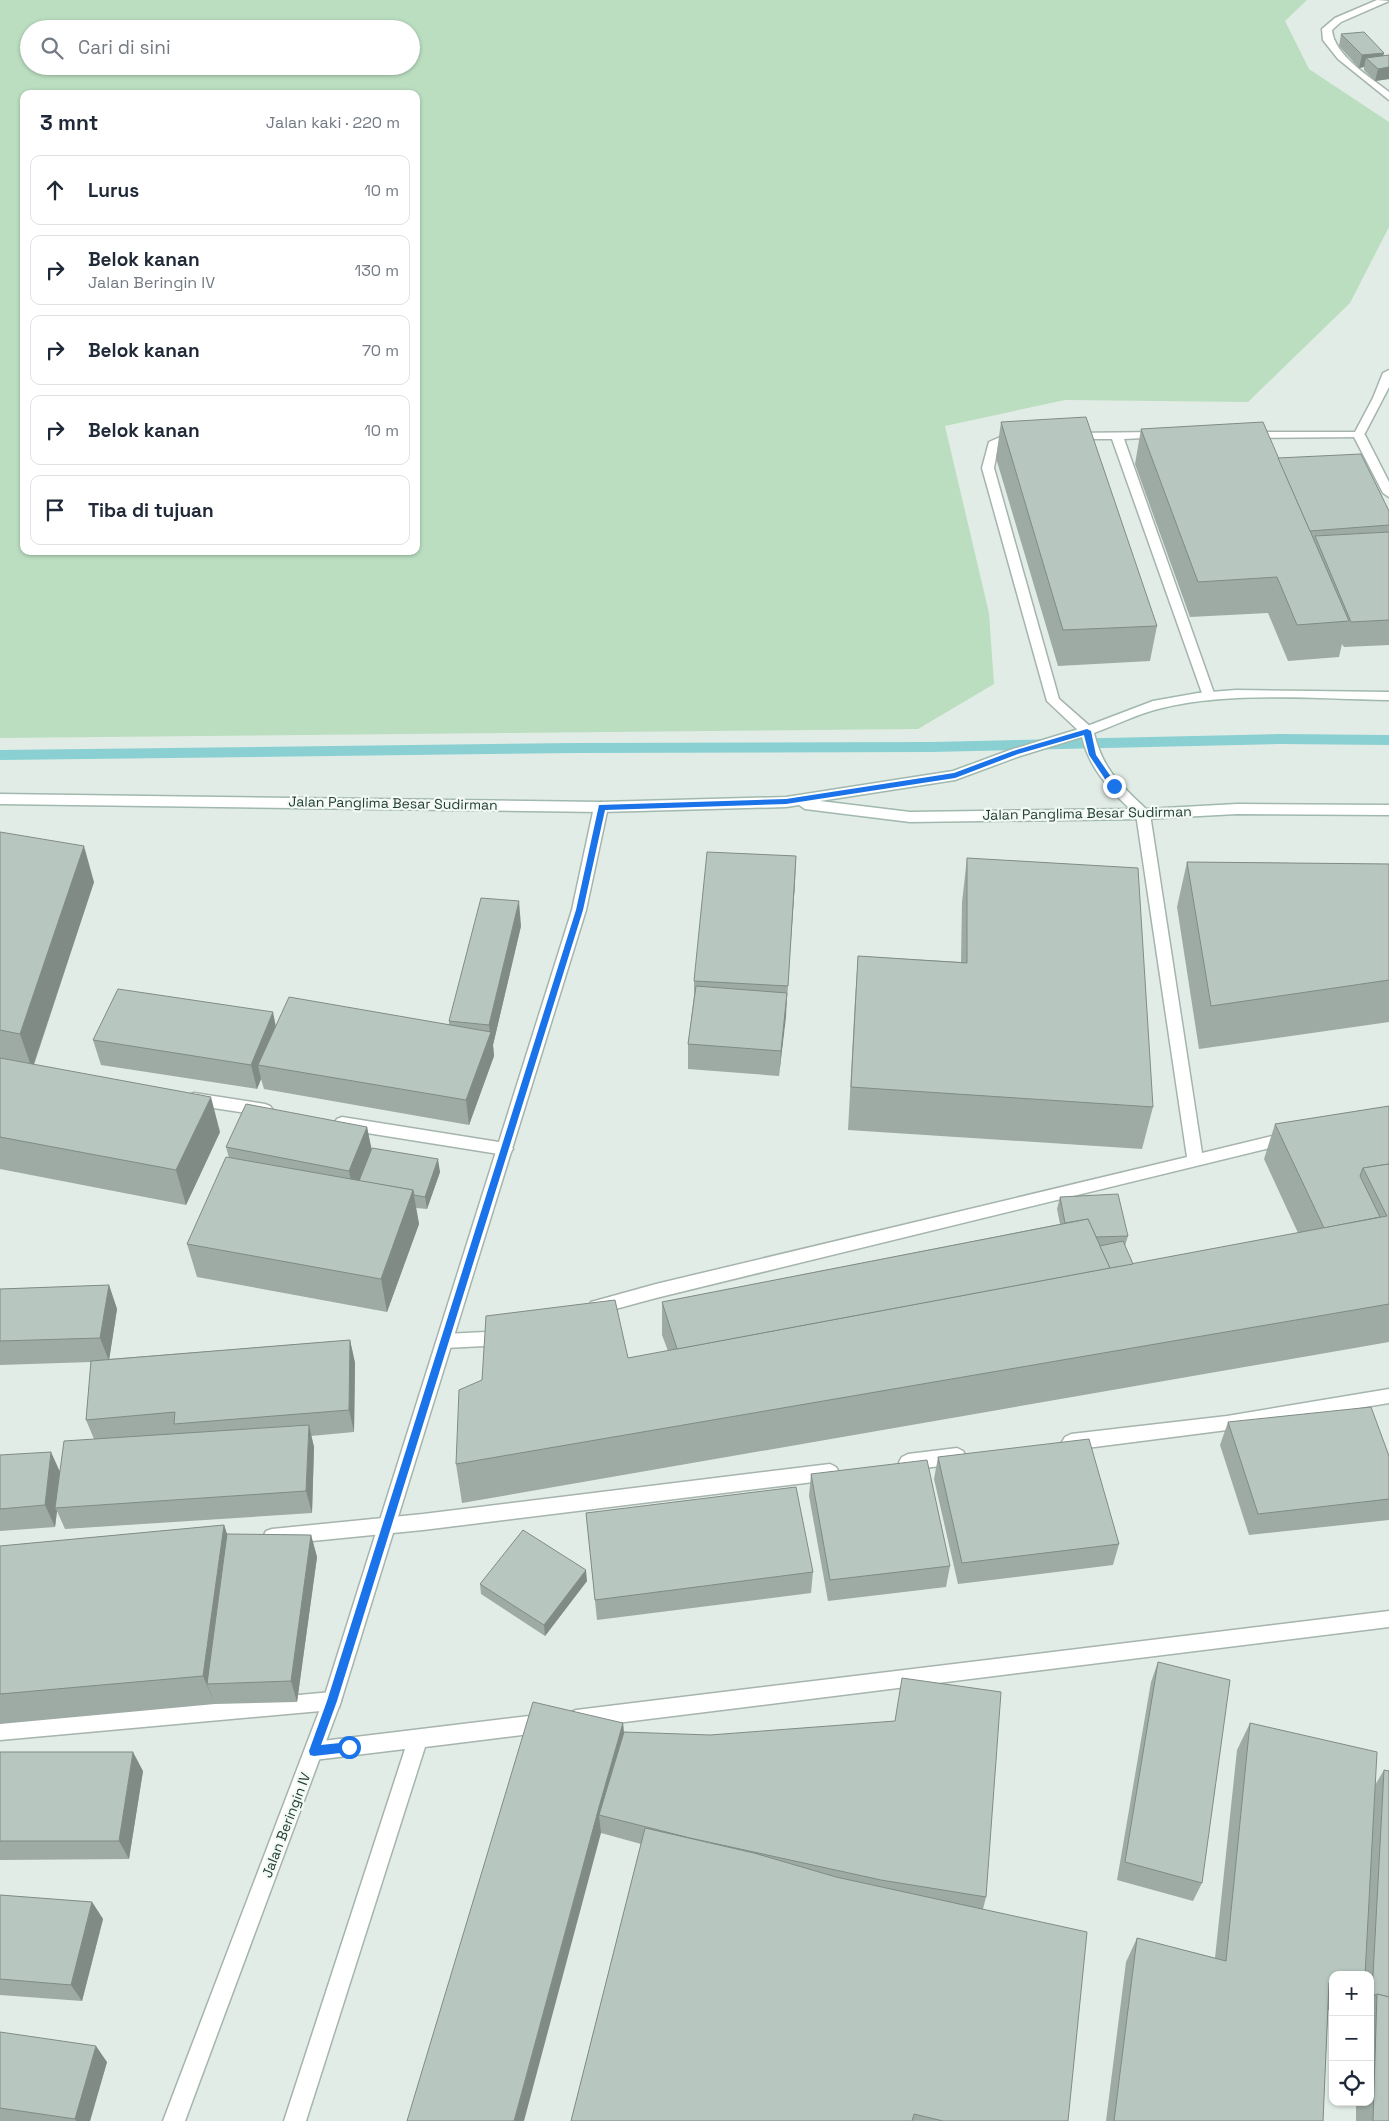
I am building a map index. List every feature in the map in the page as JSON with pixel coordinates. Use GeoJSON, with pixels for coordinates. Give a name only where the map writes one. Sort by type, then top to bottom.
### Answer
{"type":"FeatureCollection","features":[{"type":"Feature","properties":{"kind":"street"},"geometry":{"type":"LineString","coordinates":[[1385,0],[1338,20],[1327,29],[1328,40],[1341,57],[1389,97]]}},
{"type":"Feature","properties":{"kind":"street"},"geometry":{"type":"LineString","coordinates":[[1359,435],[1379,398],[1389,373]]}},
{"type":"Feature","properties":{"kind":"street"},"geometry":{"type":"LineString","coordinates":[[1062,436],[1175,435]]}},
{"type":"Feature","properties":{"kind":"street"},"geometry":{"type":"LineString","coordinates":[[1233,435],[1359,435]]}},
{"type":"Feature","properties":{"kind":"street"},"geometry":{"type":"LineString","coordinates":[[1359,435],[1389,493]]}},
{"type":"Feature","properties":{"kind":"street"},"geometry":{"type":"LineString","coordinates":[[1117,436],[1209,696]]}},
{"type":"Feature","properties":{"kind":"street"},"geometry":{"type":"LineString","coordinates":[[1025,437],[1007,437],[993,444],[988,468],[1053,701],[1087,731],[1093,755],[1114,786],[1143,814],[1195,1160]]}},
{"type":"Feature","properties":{"kind":"street","name":"Jalan Panglima Besar Sudirman"},"geometry":{"type":"LineString","coordinates":[[0,799],[601,807],[786,802],[955,775],[1015,752],[1087,731],[1158,704],[1236,694],[1389,696]]}},
{"type":"Feature","properties":{"kind":"street","name":"Jalan Panglima Besar Sudirman"},"geometry":{"type":"LineString","coordinates":[[786,802],[910,816],[1143,814],[1237,809],[1389,810]]}},
{"type":"Feature","properties":{"kind":"street","name":"Jalan Beringin IV"},"geometry":{"type":"LineString","coordinates":[[174,2121],[332,1701],[580,910],[601,807]]}},
{"type":"Feature","properties":{"kind":"street"},"geometry":{"type":"LineString","coordinates":[[183,1097],[281,1113]]}},
{"type":"Feature","properties":{"kind":"street"},"geometry":{"type":"LineString","coordinates":[[330,1121],[505,1149]]}},
{"type":"Feature","properties":{"kind":"street"},"geometry":{"type":"LineString","coordinates":[[580,1312],[656,1291],[1302,1135]]}},
{"type":"Feature","properties":{"kind":"street"},"geometry":{"type":"LineString","coordinates":[[445,1340],[484,1339],[523,1328]]}},
{"type":"Feature","properties":{"kind":"street"},"geometry":{"type":"LineString","coordinates":[[1050,1445],[1227,1423],[1389,1396]]}},
{"type":"Feature","properties":{"kind":"street"},"geometry":{"type":"LineString","coordinates":[[894,1464],[972,1454]]}},
{"type":"Feature","properties":{"kind":"street"},"geometry":{"type":"LineString","coordinates":[[258,1538],[387,1526],[844,1470]]}},
{"type":"Feature","properties":{"kind":"street"},"geometry":{"type":"LineString","coordinates":[[314,1751],[1389,1619]]}},
{"type":"Feature","properties":{"kind":"street"},"geometry":{"type":"LineString","coordinates":[[0,1731],[332,1701]]}},
{"type":"Feature","properties":{"kind":"street"},"geometry":{"type":"LineString","coordinates":[[296,2121],[418,1738]]}},
{"type":"Feature","properties":{"kind":"green space"},"geometry":{"type":"Polygon","coordinates":[[[0,0],[1307,0],[1285,21],[1309,69],[1389,122],[1389,227],[1350,303],[1248,402],[1065,400],[945,426],[989,613],[994,684],[918,729],[0,738],[0,0]]]}},
{"type":"Feature","properties":{"kind":"building"},"geometry":{"type":"Polygon","coordinates":[[[1364,32],[1384,53],[1362,55],[1341,34],[1364,32]]]}},
{"type":"Feature","properties":{"kind":"building"},"geometry":{"type":"Polygon","coordinates":[[[1389,55],[1389,67],[1378,69],[1366,58],[1389,55]]]}},
{"type":"Feature","properties":{"kind":"building"},"geometry":{"type":"Polygon","coordinates":[[[1086,417],[1157,626],[1063,630],[1001,422],[1086,417]]]}},
{"type":"Feature","properties":{"kind":"building"},"geometry":{"type":"Polygon","coordinates":[[[1263,422],[1349,621],[1297,625],[1277,577],[1198,582],[1141,429],[1263,422]]]}},
{"type":"Feature","properties":{"kind":"building"},"geometry":{"type":"Polygon","coordinates":[[[1361,454],[1389,511],[1389,525],[1310,531],[1278,458],[1361,454]]]}},
{"type":"Feature","properties":{"kind":"building"},"geometry":{"type":"Polygon","coordinates":[[[1389,532],[1389,620],[1351,622],[1315,536],[1389,532]]]}},
{"type":"Feature","properties":{"kind":"building"},"geometry":{"type":"Polygon","coordinates":[[[0,832],[84,846],[20,1034],[0,1030],[0,832]]]}},
{"type":"Feature","properties":{"kind":"building"},"geometry":{"type":"Polygon","coordinates":[[[707,852],[796,856],[788,986],[694,981],[707,852]]]}},
{"type":"Feature","properties":{"kind":"building"},"geometry":{"type":"Polygon","coordinates":[[[967,858],[1138,868],[1153,1107],[851,1087],[858,956],[967,963],[967,858]]]}},
{"type":"Feature","properties":{"kind":"building"},"geometry":{"type":"Polygon","coordinates":[[[1187,862],[1389,864],[1389,980],[1211,1006],[1187,862]]]}},
{"type":"Feature","properties":{"kind":"building"},"geometry":{"type":"Polygon","coordinates":[[[481,898],[519,901],[489,1025],[449,1021],[481,898]]]}},
{"type":"Feature","properties":{"kind":"building"},"geometry":{"type":"Polygon","coordinates":[[[696,986],[787,993],[781,1051],[688,1044],[696,986]]]}},
{"type":"Feature","properties":{"kind":"building"},"geometry":{"type":"Polygon","coordinates":[[[118,989],[273,1012],[251,1065],[93,1040],[118,989]]]}},
{"type":"Feature","properties":{"kind":"building"},"geometry":{"type":"Polygon","coordinates":[[[289,997],[491,1032],[466,1100],[258,1065],[289,997]]]}},
{"type":"Feature","properties":{"kind":"building"},"geometry":{"type":"Polygon","coordinates":[[[0,1058],[211,1097],[176,1170],[0,1137],[0,1058]]]}},
{"type":"Feature","properties":{"kind":"building"},"geometry":{"type":"Polygon","coordinates":[[[246,1104],[367,1127],[349,1171],[226,1147],[246,1104]]]}},
{"type":"Feature","properties":{"kind":"building"},"geometry":{"type":"Polygon","coordinates":[[[1389,1106],[1389,1164],[1363,1168],[1360,1176],[1380,1217],[1324,1228],[1275,1124],[1389,1106]]]}},
{"type":"Feature","properties":{"kind":"building"},"geometry":{"type":"Polygon","coordinates":[[[372,1148],[438,1159],[425,1197],[414,1195],[413,1190],[359,1181],[372,1148]]]}},
{"type":"Feature","properties":{"kind":"building"},"geometry":{"type":"Polygon","coordinates":[[[226,1157],[413,1190],[381,1279],[187,1244],[226,1157]]]}},
{"type":"Feature","properties":{"kind":"building"},"geometry":{"type":"Polygon","coordinates":[[[1389,1164],[1389,1304],[456,1464],[459,1390],[482,1380],[486,1316],[615,1300],[628,1358],[1387,1216],[1363,1168],[1389,1164]]]}},
{"type":"Feature","properties":{"kind":"building"},"geometry":{"type":"Polygon","coordinates":[[[1118,1194],[1128,1236],[1096,1237],[1088,1219],[1065,1223],[1060,1197],[1118,1194]]]}},
{"type":"Feature","properties":{"kind":"building"},"geometry":{"type":"Polygon","coordinates":[[[1088,1219],[1110,1268],[677,1349],[662,1302],[1088,1219]]]}},
{"type":"Feature","properties":{"kind":"building"},"geometry":{"type":"Polygon","coordinates":[[[1123,1241],[1133,1264],[1110,1268],[1100,1246],[1123,1241]]]}},
{"type":"Feature","properties":{"kind":"building"},"geometry":{"type":"Polygon","coordinates":[[[109,1285],[100,1338],[0,1341],[0,1289],[109,1285]]]}},
{"type":"Feature","properties":{"kind":"building"},"geometry":{"type":"Polygon","coordinates":[[[350,1340],[349,1410],[174,1424],[175,1412],[86,1420],[91,1361],[350,1340]]]}},
{"type":"Feature","properties":{"kind":"building"},"geometry":{"type":"Polygon","coordinates":[[[1371,1407],[1389,1456],[1389,1499],[1258,1514],[1228,1422],[1371,1407]]]}},
{"type":"Feature","properties":{"kind":"building"},"geometry":{"type":"Polygon","coordinates":[[[309,1425],[306,1491],[55,1508],[64,1441],[309,1425]]]}},
{"type":"Feature","properties":{"kind":"building"},"geometry":{"type":"Polygon","coordinates":[[[1089,1439],[1119,1544],[962,1563],[938,1457],[1089,1439]]]}},
{"type":"Feature","properties":{"kind":"building"},"geometry":{"type":"Polygon","coordinates":[[[51,1452],[45,1505],[0,1509],[0,1455],[51,1452]]]}},
{"type":"Feature","properties":{"kind":"building"},"geometry":{"type":"Polygon","coordinates":[[[927,1460],[950,1566],[830,1580],[811,1474],[927,1460]]]}},
{"type":"Feature","properties":{"kind":"building"},"geometry":{"type":"Polygon","coordinates":[[[796,1487],[813,1572],[595,1600],[586,1513],[796,1487]]]}},
{"type":"Feature","properties":{"kind":"building"},"geometry":{"type":"Polygon","coordinates":[[[224,1525],[203,1676],[0,1694],[0,1546],[224,1525]]]}},
{"type":"Feature","properties":{"kind":"building"},"geometry":{"type":"Polygon","coordinates":[[[523,1530],[586,1570],[544,1625],[480,1584],[523,1530]]]}},
{"type":"Feature","properties":{"kind":"building"},"geometry":{"type":"Polygon","coordinates":[[[227,1534],[311,1535],[291,1681],[207,1684],[227,1534]]]}},
{"type":"Feature","properties":{"kind":"building"},"geometry":{"type":"Polygon","coordinates":[[[1158,1662],[1230,1680],[1202,1883],[1125,1862],[1158,1662]]]}},
{"type":"Feature","properties":{"kind":"building"},"geometry":{"type":"Polygon","coordinates":[[[902,1678],[1001,1692],[986,1897],[881,1880],[690,1838],[599,1815],[624,1732],[710,1735],[895,1721],[902,1678]]]}},
{"type":"Feature","properties":{"kind":"building"},"geometry":{"type":"Polygon","coordinates":[[[533,1702],[623,1723],[514,2121],[407,2121],[533,1702]]]}},
{"type":"Feature","properties":{"kind":"building"},"geometry":{"type":"Polygon","coordinates":[[[1250,1723],[1377,1752],[1365,1971],[1329,1971],[1323,2121],[1114,2121],[1137,1938],[1226,1961],[1250,1723]]]}},
{"type":"Feature","properties":{"kind":"building"},"geometry":{"type":"Polygon","coordinates":[[[0,1752],[133,1752],[119,1841],[0,1841],[0,1752]]]}},
{"type":"Feature","properties":{"kind":"building"},"geometry":{"type":"Polygon","coordinates":[[[1384,1770],[1389,1771],[1389,1997],[1374,1994],[1373,1971],[1384,1770]]]}},
{"type":"Feature","properties":{"kind":"building"},"geometry":{"type":"Polygon","coordinates":[[[645,1828],[754,1853],[836,1877],[1087,1932],[1068,2121],[943,2121],[914,2114],[912,2121],[571,2121],[645,1828]]]}},
{"type":"Feature","properties":{"kind":"building"},"geometry":{"type":"Polygon","coordinates":[[[0,1895],[92,1902],[71,1985],[0,1979],[0,1895]]]}},
{"type":"Feature","properties":{"kind":"building"},"geometry":{"type":"Polygon","coordinates":[[[1377,1994],[1389,1997],[1389,2121],[1373,2121],[1377,1994]]]}},
{"type":"Feature","properties":{"kind":"building"},"geometry":{"type":"Polygon","coordinates":[[[0,2032],[96,2046],[75,2119],[0,2108],[0,2032]]]}},
{"type":"Feature","properties":{"kind":"waterway"},"geometry":{"type":"LineString","coordinates":[[0,755],[576,748],[931,747],[1279,739],[1389,740]]}},
{"type":"Feature","properties":{"kind":"route"},"geometry":{"type":"LineString","coordinates":[[349,1747],[314,1751],[332,1701],[580,910],[601,807],[786,802],[955,775],[1015,752],[1087,731],[1093,755],[1114,786]]}}]}
